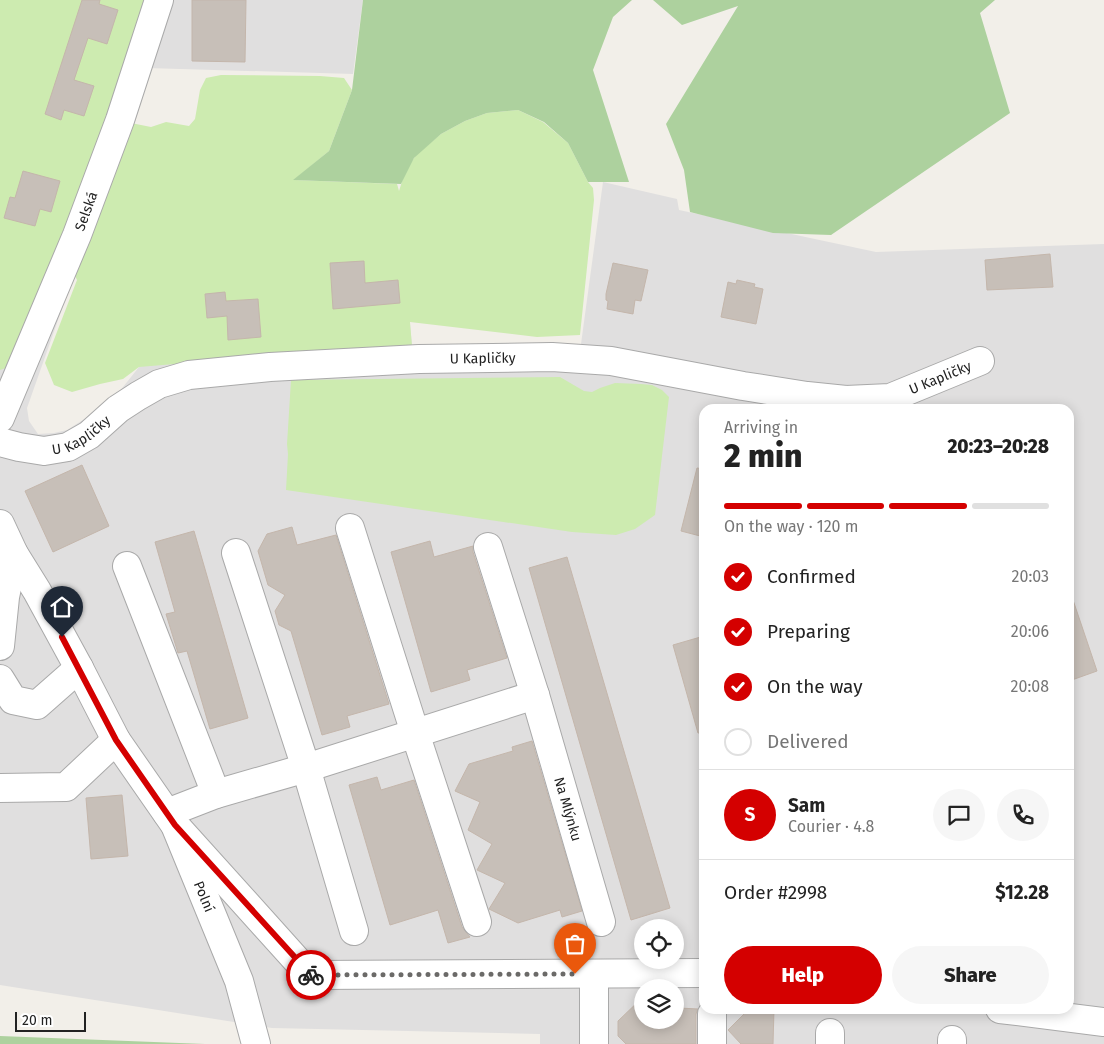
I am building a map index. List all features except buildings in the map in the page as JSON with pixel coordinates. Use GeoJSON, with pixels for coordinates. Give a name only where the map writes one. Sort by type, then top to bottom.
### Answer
{"type":"FeatureCollection","features":[{"type":"Feature","properties":{"kind":"street","name":"Selská"},"geometry":{"type":"LineString","coordinates":[[0,418],[80,226],[120,120],[159,0]]}},
{"type":"Feature","properties":{"kind":"street","name":"U Kapličky"},"geometry":{"type":"LineString","coordinates":[[0,442],[20,448],[44,451],[68,447],[89,435],[118,408],[159,384],[189,375],[270,367],[419,359],[552,357],[611,361],[743,386],[846,400],[890,398],[980,362]]}},
{"type":"Feature","properties":{"kind":"street","name":"Polní"},"geometry":{"type":"LineString","coordinates":[[0,524],[14,554],[37,591],[116,740],[171,819],[239,981],[256,1044]]}},
{"type":"Feature","properties":{"kind":"street"},"geometry":{"type":"LineString","coordinates":[[350,528],[477,922]]}},
{"type":"Feature","properties":{"kind":"street","name":"Na Mlýnku"},"geometry":{"type":"LineString","coordinates":[[488,547],[535,695],[601,922]]}},
{"type":"Feature","properties":{"kind":"street"},"geometry":{"type":"LineString","coordinates":[[236,553],[306,768],[354,931]]}},
{"type":"Feature","properties":{"kind":"street"},"geometry":{"type":"LineString","coordinates":[[0,646],[5,597],[14,554]]}},
{"type":"Feature","properties":{"kind":"street"},"geometry":{"type":"LineString","coordinates":[[127,566],[216,794]]}},
{"type":"Feature","properties":{"kind":"street"},"geometry":{"type":"LineString","coordinates":[[0,679],[13,700],[37,706],[79,668]]}},
{"type":"Feature","properties":{"kind":"street"},"geometry":{"type":"LineString","coordinates":[[535,695],[306,768],[216,794],[171,819],[310,975],[699,973]]}},
{"type":"Feature","properties":{"kind":"street"},"geometry":{"type":"LineString","coordinates":[[0,788],[66,787],[116,740]]}},
{"type":"Feature","properties":{"kind":"street"},"geometry":{"type":"LineString","coordinates":[[594,974],[594,1044]]}},
{"type":"Feature","properties":{"kind":"street"},"geometry":{"type":"LineString","coordinates":[[712,1014],[712,1044]]}},
{"type":"Feature","properties":{"kind":"street"},"geometry":{"type":"LineString","coordinates":[[1040,1014],[1104,1022]]}},
{"type":"Feature","properties":{"kind":"shaded area"},"geometry":{"type":"Polygon","coordinates":[[[0,0],[363,0],[353,74],[147,68],[27,408],[29,421],[38,434],[67,430],[86,418],[119,392],[139,367],[397,184],[412,346],[581,344],[603,182],[677,199],[679,210],[876,252],[1104,244],[1104,1044],[540,1044],[540,1034],[272,1028],[0,985],[0,0]]]}},
{"type":"Feature","properties":{"kind":"green space"},"geometry":{"type":"Polygon","coordinates":[[[0,0],[145,0],[114,102],[15,365],[0,370],[0,0]]]}},
{"type":"Feature","properties":{"kind":"green space"},"geometry":{"type":"Polygon","coordinates":[[[363,0],[632,0],[613,17],[593,70],[629,182],[588,182],[568,143],[544,122],[518,110],[487,113],[465,121],[441,134],[414,158],[401,184],[293,180],[329,151],[352,90],[363,0]]]}},
{"type":"Feature","properties":{"kind":"green space"},"geometry":{"type":"Polygon","coordinates":[[[653,0],[995,0],[980,13],[1010,113],[831,235],[773,233],[690,212],[684,170],[666,124],[738,6],[682,25],[653,0]]]}},
{"type":"Feature","properties":{"kind":"green space"},"geometry":{"type":"Polygon","coordinates":[[[221,75],[344,78],[352,90],[329,151],[294,180],[397,184],[399,191],[406,169],[417,154],[441,134],[465,121],[487,113],[518,110],[543,122],[568,143],[593,188],[594,200],[580,335],[537,337],[410,322],[412,346],[139,367],[123,379],[72,392],[54,385],[45,363],[77,280],[73,272],[131,123],[151,127],[166,122],[189,126],[195,119],[200,90],[206,78],[221,75]]]}},
{"type":"Feature","properties":{"kind":"green space"},"geometry":{"type":"Polygon","coordinates":[[[560,377],[584,391],[592,392],[615,383],[641,384],[652,385],[662,390],[669,397],[655,515],[635,529],[616,535],[572,532],[286,490],[291,380],[560,377]]]}},
{"type":"Feature","properties":{"kind":"green space"},"geometry":{"type":"Polygon","coordinates":[[[0,1036],[205,1044],[0,1044],[0,1036]]]}},
{"type":"Feature","properties":{"kind":"way so far"},"geometry":{"type":"LineString","coordinates":[[311,975],[575,974]]}},
{"type":"Feature","properties":{"kind":"route"},"geometry":{"type":"LineString","coordinates":[[62,637],[116,740],[175,825],[311,975]]}}]}
